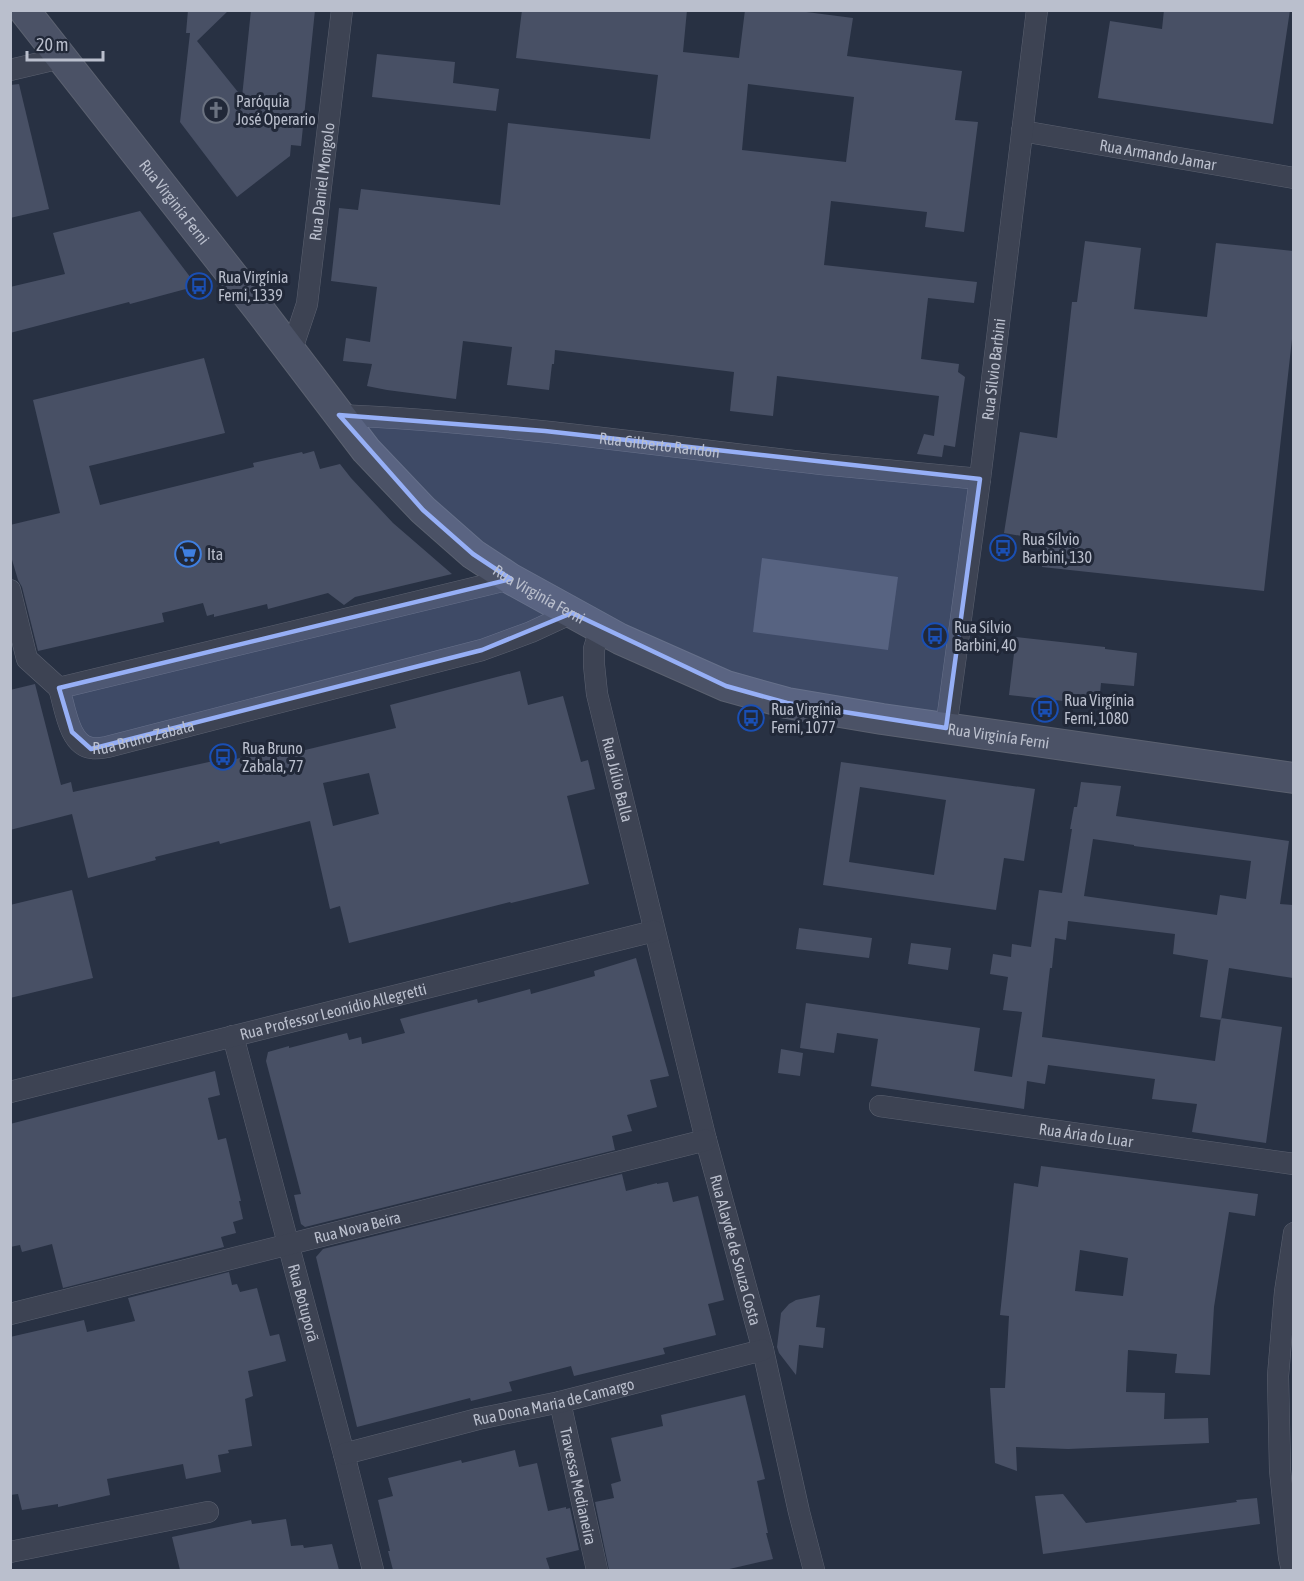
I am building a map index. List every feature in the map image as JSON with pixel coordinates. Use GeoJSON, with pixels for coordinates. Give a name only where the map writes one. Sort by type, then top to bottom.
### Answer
{"type":"FeatureCollection","features":[{"type":"Feature","properties":{"kind":"street","name":"Rua Virginía Ferni"},"geometry":{"type":"LineString","coordinates":[[24,10],[366,450],[423,510],[473,554],[511,579],[620,639],[726,686],[787,703],[1293,778]]}},
{"type":"Feature","properties":{"kind":"street","name":"Rua Daniel Mongolo"},"geometry":{"type":"LineString","coordinates":[[291,352],[307,304],[342,10]]}},
{"type":"Feature","properties":{"kind":"street","name":"Rua Silvio Barbini"},"geometry":{"type":"LineString","coordinates":[[946,728],[980,479],[1037,10]]}},
{"type":"Feature","properties":{"kind":"street"},"geometry":{"type":"LineString","coordinates":[[10,70],[61,58]]}},
{"type":"Feature","properties":{"kind":"street","name":"Rua Armando Jamar"},"geometry":{"type":"LineString","coordinates":[[1022,131],[1293,178]]}},
{"type":"Feature","properties":{"kind":"street","name":"Rua Gilberto Randon"},"geometry":{"type":"LineString","coordinates":[[339,415],[412,418],[545,431],[821,464],[980,479]]}},
{"type":"Feature","properties":{"kind":"street"},"geometry":{"type":"LineString","coordinates":[[10,590],[27,659],[59,688],[511,579]]}},
{"type":"Feature","properties":{"kind":"street","name":"Rua Bruno Zabala"},"geometry":{"type":"LineString","coordinates":[[59,688],[72,732],[77,741],[91,749],[107,747],[482,650],[531,632],[572,613]]}},
{"type":"Feature","properties":{"kind":"street","name":"Rua Júlio Balla"},"geometry":{"type":"LineString","coordinates":[[600,629],[594,649],[597,694],[654,931]]}},
{"type":"Feature","properties":{"kind":"street","name":"Rua Professor Leonídio Allegretti"},"geometry":{"type":"LineString","coordinates":[[10,1092],[654,931]]}},
{"type":"Feature","properties":{"kind":"street","name":"Rua Alayde de Souza Costa"},"geometry":{"type":"LineString","coordinates":[[654,931],[705,1140],[763,1350],[814,1570]]}},
{"type":"Feature","properties":{"kind":"street","name":"Rua Botuporã"},"geometry":{"type":"LineString","coordinates":[[233,1036],[344,1454],[372,1570]]}},
{"type":"Feature","properties":{"kind":"street","name":"Rua Ária do Luar"},"geometry":{"type":"LineString","coordinates":[[880,1106],[1293,1164]]}},
{"type":"Feature","properties":{"kind":"street","name":"Rua Nova Beira"},"geometry":{"type":"LineString","coordinates":[[10,1314],[705,1140]]}},
{"type":"Feature","properties":{"kind":"street"},"geometry":{"type":"LineString","coordinates":[[1292,1570],[1280,1470],[1278,1376],[1285,1292],[1293,1233]]}},
{"type":"Feature","properties":{"kind":"street","name":"Rua Dona Maria de Camargo"},"geometry":{"type":"LineString","coordinates":[[344,1454],[763,1350]]}},
{"type":"Feature","properties":{"kind":"street","name":"Travessa Medianeira"},"geometry":{"type":"LineString","coordinates":[[560,1402],[597,1570]]}},
{"type":"Feature","properties":{"kind":"street"},"geometry":{"type":"LineString","coordinates":[[10,1552],[208,1512]]}},
{"type":"Feature","properties":{"kind":"highlighted area"},"geometry":{"type":"Polygon","coordinates":[[[339,415],[545,431],[980,479],[946,728],[787,703],[726,686],[572,613],[482,650],[91,749],[72,732],[59,688],[511,579],[473,554],[423,510],[339,415]]]}},
{"type":"Feature","properties":{"kind":"building"},"geometry":{"type":"Polygon","coordinates":[[[188,10],[229,10],[197,41],[242,97],[251,10],[315,10],[301,146],[291,145],[290,156],[237,197],[180,122],[190,33],[186,33],[188,10]]]}},
{"type":"Feature","properties":{"kind":"building"},"geometry":{"type":"Polygon","coordinates":[[[522,10],[687,10],[683,52],[739,58],[745,10],[791,10],[853,18],[847,56],[962,71],[955,120],[978,122],[964,232],[925,227],[927,212],[831,201],[824,265],[977,282],[974,303],[928,298],[921,359],[959,364],[958,372],[965,377],[955,447],[944,445],[942,457],[917,454],[924,434],[934,436],[939,396],[777,376],[773,416],[730,411],[734,372],[555,350],[549,390],[507,385],[512,347],[463,341],[456,399],[367,386],[372,364],[343,361],[346,338],[370,342],[377,287],[331,281],[339,208],[358,210],[361,189],[500,205],[508,123],[650,139],[658,75],[516,58],[522,10]],[[748,84],[742,150],[846,162],[854,97],[748,84]]]}},
{"type":"Feature","properties":{"kind":"building"},"geometry":{"type":"Polygon","coordinates":[[[1164,10],[1290,10],[1273,124],[1098,98],[1110,21],[1162,29],[1164,10]]]}},
{"type":"Feature","properties":{"kind":"building"},"geometry":{"type":"Polygon","coordinates":[[[377,54],[455,62],[453,83],[499,89],[496,111],[372,97],[377,54]]]}},
{"type":"Feature","properties":{"kind":"building"},"geometry":{"type":"Polygon","coordinates":[[[19,84],[49,209],[10,218],[10,85],[19,84]]]}},
{"type":"Feature","properties":{"kind":"building"},"geometry":{"type":"Polygon","coordinates":[[[140,211],[197,286],[10,333],[10,287],[65,274],[53,233],[140,211]]]}},
{"type":"Feature","properties":{"kind":"building"},"geometry":{"type":"Polygon","coordinates":[[[1085,241],[1141,248],[1134,309],[1207,317],[1216,243],[1293,251],[1293,330],[1264,591],[1042,567],[1045,540],[1004,533],[1020,432],[1057,438],[1072,302],[1077,302],[1085,241]]]}},
{"type":"Feature","properties":{"kind":"building"},"geometry":{"type":"Polygon","coordinates":[[[204,358],[225,433],[89,466],[100,505],[254,467],[253,463],[314,451],[320,469],[340,464],[393,523],[452,574],[355,597],[344,605],[328,593],[268,609],[267,604],[214,617],[214,614],[207,616],[203,603],[162,613],[164,622],[38,651],[22,587],[10,553],[10,525],[60,513],[33,400],[204,358]]]}},
{"type":"Feature","properties":{"kind":"building"},"geometry":{"type":"Polygon","coordinates":[[[762,558],[898,577],[888,650],[753,632],[762,558]]]}},
{"type":"Feature","properties":{"kind":"building"},"geometry":{"type":"Polygon","coordinates":[[[1016,637],[1137,653],[1134,686],[1101,683],[1099,705],[1009,695],[1016,637]]]}},
{"type":"Feature","properties":{"kind":"building"},"geometry":{"type":"Polygon","coordinates":[[[520,671],[528,705],[563,696],[581,762],[588,760],[595,789],[567,796],[589,884],[349,943],[340,906],[330,909],[310,821],[220,844],[219,841],[155,857],[156,860],[88,878],[72,814],[10,830],[10,690],[35,684],[61,785],[71,782],[73,792],[227,758],[228,761],[300,743],[301,751],[396,728],[390,705],[520,671]],[[369,773],[323,783],[333,826],[379,814],[369,773]]]}},
{"type":"Feature","properties":{"kind":"building"},"geometry":{"type":"Polygon","coordinates":[[[841,762],[1035,789],[1024,861],[1004,858],[996,910],[823,885],[841,762]],[[860,787],[849,862],[934,875],[946,800],[860,787]]]}},
{"type":"Feature","properties":{"kind":"building"},"geometry":{"type":"Polygon","coordinates":[[[1081,782],[1121,786],[1116,816],[1289,841],[1280,904],[1293,905],[1293,978],[1229,968],[1221,1018],[1282,1027],[1266,1143],[1192,1132],[1197,1104],[1152,1099],[1155,1079],[1048,1065],[1045,1084],[1027,1081],[1024,1109],[871,1086],[878,1039],[837,1033],[834,1053],[800,1048],[806,1003],[980,1028],[974,1071],[1012,1077],[1022,1012],[1003,1010],[1008,977],[990,974],[993,954],[1011,957],[1012,944],[1031,947],[1039,890],[1062,893],[1072,829],[1070,829],[1074,807],[1077,807],[1081,782]],[[1093,839],[1084,896],[1217,915],[1220,895],[1246,899],[1251,861],[1093,839]],[[1068,921],[1066,940],[1055,938],[1042,1037],[1215,1061],[1221,1020],[1200,1017],[1208,960],[1173,954],[1175,934],[1068,921]]]}},
{"type":"Feature","properties":{"kind":"building"},"geometry":{"type":"Polygon","coordinates":[[[72,890],[93,978],[10,998],[10,905],[72,890]]]}},
{"type":"Feature","properties":{"kind":"building"},"geometry":{"type":"Polygon","coordinates":[[[799,928],[872,938],[869,958],[796,949],[799,928]]]}},
{"type":"Feature","properties":{"kind":"building"},"geometry":{"type":"Polygon","coordinates":[[[911,943],[951,948],[948,970],[908,964],[911,943]]]}},
{"type":"Feature","properties":{"kind":"building"},"geometry":{"type":"Polygon","coordinates":[[[636,958],[669,1076],[650,1080],[657,1107],[627,1115],[632,1131],[612,1136],[615,1150],[305,1227],[301,1224],[294,1195],[301,1194],[266,1061],[268,1052],[347,1033],[349,1040],[361,1037],[362,1044],[405,1033],[400,1019],[477,999],[478,1003],[530,989],[531,994],[595,976],[594,971],[636,958]]]}},
{"type":"Feature","properties":{"kind":"building"},"geometry":{"type":"Polygon","coordinates":[[[781,1049],[803,1053],[800,1076],[778,1073],[781,1049]]]}},
{"type":"Feature","properties":{"kind":"building"},"geometry":{"type":"Polygon","coordinates":[[[215,1071],[220,1095],[208,1098],[218,1140],[226,1138],[243,1219],[233,1222],[236,1233],[221,1237],[224,1247],[63,1288],[52,1244],[22,1252],[20,1245],[10,1247],[10,1124],[215,1071]]]}},
{"type":"Feature","properties":{"kind":"building"},"geometry":{"type":"Polygon","coordinates":[[[1041,1166],[1258,1194],[1255,1216],[1229,1212],[1214,1307],[1210,1375],[1175,1373],[1177,1354],[1128,1350],[1126,1392],[1165,1393],[1164,1419],[1208,1418],[1209,1443],[1068,1449],[1016,1447],[1017,1471],[995,1463],[990,1388],[1005,1388],[1009,1316],[1000,1315],[1014,1183],[1038,1187],[1041,1166]],[[1080,1250],[1075,1291],[1123,1296],[1128,1258],[1080,1250]]]}},
{"type":"Feature","properties":{"kind":"building"},"geometry":{"type":"Polygon","coordinates":[[[622,1174],[626,1191],[668,1182],[673,1202],[698,1196],[724,1300],[708,1304],[716,1335],[663,1348],[665,1354],[574,1376],[571,1366],[509,1382],[512,1391],[471,1401],[470,1398],[357,1427],[316,1257],[323,1249],[622,1174]]]}},
{"type":"Feature","properties":{"kind":"building"},"geometry":{"type":"Polygon","coordinates":[[[229,1272],[232,1285],[237,1284],[240,1292],[257,1288],[270,1336],[279,1334],[286,1361],[248,1371],[253,1396],[245,1399],[252,1446],[228,1450],[229,1453],[218,1455],[221,1472],[186,1479],[183,1464],[107,1479],[110,1495],[58,1507],[58,1504],[22,1510],[18,1494],[10,1495],[10,1337],[84,1320],[87,1332],[135,1321],[128,1298],[229,1272]]]}},
{"type":"Feature","properties":{"kind":"building"},"geometry":{"type":"Polygon","coordinates":[[[820,1295],[816,1327],[825,1328],[823,1348],[799,1345],[796,1375],[777,1347],[781,1313],[796,1300],[820,1295]]]}},
{"type":"Feature","properties":{"kind":"building"},"geometry":{"type":"Polygon","coordinates":[[[745,1395],[765,1479],[757,1481],[773,1559],[725,1570],[609,1570],[595,1502],[614,1498],[611,1484],[621,1481],[611,1438],[663,1426],[661,1415],[745,1395]]]}},
{"type":"Feature","properties":{"kind":"building"},"geometry":{"type":"Polygon","coordinates":[[[515,1450],[519,1467],[537,1463],[548,1511],[570,1508],[579,1550],[546,1558],[550,1570],[393,1570],[378,1500],[393,1496],[388,1478],[461,1460],[462,1463],[515,1450]]]}},
{"type":"Feature","properties":{"kind":"building"},"geometry":{"type":"Polygon","coordinates":[[[1063,1494],[1086,1523],[1257,1498],[1260,1524],[1043,1554],[1035,1496],[1063,1494]]]}},
{"type":"Feature","properties":{"kind":"building"},"geometry":{"type":"Polygon","coordinates":[[[286,1519],[291,1546],[303,1545],[304,1548],[332,1544],[339,1570],[180,1570],[172,1537],[251,1520],[252,1524],[286,1519]]]}},
{"type":"Feature","properties":{"kind":"place","name":"Paróquia José Operario"},"geometry":{"type":"Point","coordinates":[216,110]}},
{"type":"Feature","properties":{"kind":"place","name":"Rua Virgínia Ferni, 1339"},"geometry":{"type":"Point","coordinates":[199,286]}},
{"type":"Feature","properties":{"kind":"place","name":"Rua Sílvio Barbini, 130"},"geometry":{"type":"Point","coordinates":[1003,548]}},
{"type":"Feature","properties":{"kind":"place","name":"Ita"},"geometry":{"type":"Point","coordinates":[188,554]}},
{"type":"Feature","properties":{"kind":"place","name":"Rua Sílvio Barbini, 40"},"geometry":{"type":"Point","coordinates":[935,636]}},
{"type":"Feature","properties":{"kind":"place","name":"Rua Virgínia Ferni, 1080"},"geometry":{"type":"Point","coordinates":[1045,709]}},
{"type":"Feature","properties":{"kind":"place","name":"Rua Virgínia Ferni, 1077"},"geometry":{"type":"Point","coordinates":[751,718]}},
{"type":"Feature","properties":{"kind":"place","name":"Rua Bruno Zabala, 77"},"geometry":{"type":"Point","coordinates":[223,757]}}]}
